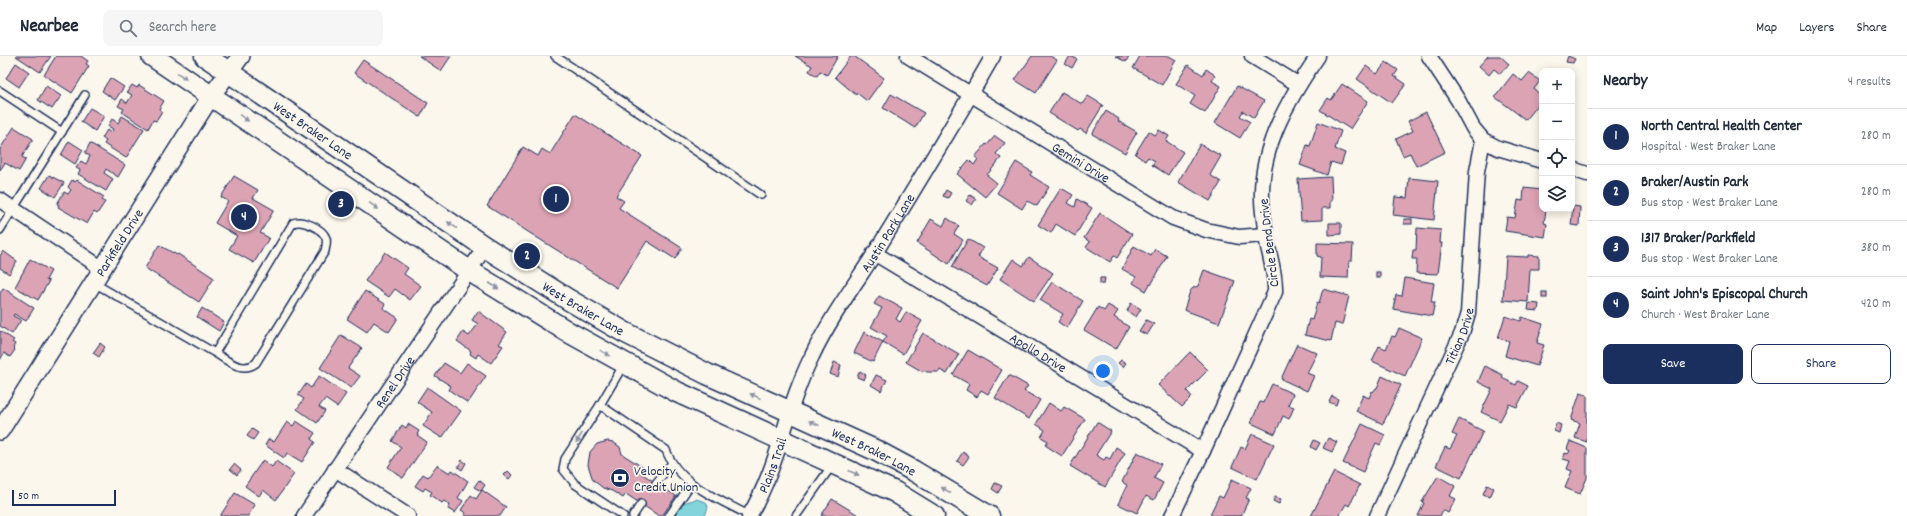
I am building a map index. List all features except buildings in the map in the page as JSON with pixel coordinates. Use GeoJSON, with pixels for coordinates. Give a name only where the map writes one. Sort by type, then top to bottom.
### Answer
{"type":"FeatureCollection","features":[{"type":"Feature","properties":{"kind":"main road","name":"West Braker Lane"},"geometry":{"type":"LineString","coordinates":[[152,56],[468,270],[520,303],[624,364],[677,392],[895,492],[934,516]]}},
{"type":"Feature","properties":{"kind":"main road","name":"West Braker Lane"},"geometry":{"type":"LineString","coordinates":[[205,56],[485,247],[624,332],[707,374],[881,454],[914,471],[982,514]]}},
{"type":"Feature","properties":{"kind":"street","name":"Parkfield Drive"},"geometry":{"type":"LineString","coordinates":[[0,431],[211,96],[241,56]]}},
{"type":"Feature","properties":{"kind":"street","name":"Gemini Drive"},"geometry":{"type":"LineString","coordinates":[[908,56],[1173,218],[1206,230],[1239,237],[1265,236]]}},
{"type":"Feature","properties":{"kind":"street","name":"Austin Park Lane"},"geometry":{"type":"LineString","coordinates":[[790,412],[811,356],[835,314],[971,95],[993,56]]}},
{"type":"Feature","properties":{"kind":"street"},"geometry":{"type":"LineString","coordinates":[[1252,56],[1298,85]]}},
{"type":"Feature","properties":{"kind":"street","name":"Circle Bend Drive"},"geometry":{"type":"LineString","coordinates":[[1172,516],[1275,292],[1274,270],[1265,236],[1262,198],[1265,170],[1271,143],[1283,113],[1298,85],[1318,56]]}},
{"type":"Feature","properties":{"kind":"street"},"geometry":{"type":"LineString","coordinates":[[1429,56],[1458,100],[1472,128],[1483,140],[1498,148],[1539,160]]}},
{"type":"Feature","properties":{"kind":"street","name":"Titian Drive"},"geometry":{"type":"LineString","coordinates":[[1377,516],[1459,340],[1466,320],[1470,293],[1477,171],[1483,140]]}},
{"type":"Feature","properties":{"kind":"street"},"geometry":{"type":"LineString","coordinates":[[1575,171],[1587,174]]}},
{"type":"Feature","properties":{"kind":"street"},"geometry":{"type":"LineString","coordinates":[[0,200],[98,276]]}},
{"type":"Feature","properties":{"kind":"street","name":"Renel Drive"},"geometry":{"type":"LineString","coordinates":[[304,516],[468,270],[485,247]]}},
{"type":"Feature","properties":{"kind":"street","name":"Apollo Drive"},"geometry":{"type":"LineString","coordinates":[[874,253],[1203,451]]}},
{"type":"Feature","properties":{"kind":"street","name":"Plains Trail"},"geometry":{"type":"LineString","coordinates":[[750,516],[757,504],[790,412]]}},
{"type":"Feature","properties":{"kind":"street"},"geometry":{"type":"LineString","coordinates":[[335,469],[408,516]]}},
{"type":"Feature","properties":{"kind":"lane"},"geometry":{"type":"LineString","coordinates":[[554,56],[761,195]]}},
{"type":"Feature","properties":{"kind":"lane"},"geometry":{"type":"LineString","coordinates":[[0,91],[62,132]]}},
{"type":"Feature","properties":{"kind":"lane"},"geometry":{"type":"LineString","coordinates":[[0,230],[85,95]]}},
{"type":"Feature","properties":{"kind":"lane"},"geometry":{"type":"LineString","coordinates":[[98,276],[215,353],[240,368],[247,368],[256,363],[325,251],[326,237],[323,234],[301,221],[293,223],[215,353]]}},
{"type":"Feature","properties":{"kind":"lane"},"geometry":{"type":"LineString","coordinates":[[623,516],[575,484],[563,469],[565,459],[600,405],[624,364]]}},
{"type":"Feature","properties":{"kind":"lane"},"geometry":{"type":"LineString","coordinates":[[600,405],[666,450],[672,463],[691,484],[750,516]]}},
{"type":"Feature","properties":{"kind":"lane"},"geometry":{"type":"LineString","coordinates":[[656,483],[672,463]]}},
{"type":"Feature","properties":{"kind":"lane"},"geometry":{"type":"LineString","coordinates":[[796,516],[834,463]]}},
{"type":"Feature","properties":{"kind":"lane"},"geometry":{"type":"LineString","coordinates":[[669,516],[691,484]]}},
{"type":"Feature","properties":{"kind":"lane"},"geometry":{"type":"LineString","coordinates":[[633,516],[641,504]]}},
{"type":"Feature","properties":{"kind":"water"},"geometry":{"type":"Polygon","coordinates":[[[696,499],[706,502],[708,507],[705,516],[674,516],[683,503],[696,499]]]}},
{"type":"Feature","properties":{"kind":"place","name":"North Central Health Center"},"geometry":{"type":"Point","coordinates":[556,199]}},
{"type":"Feature","properties":{"kind":"place","name":"1317 Braker/Parkfield"},"geometry":{"type":"Point","coordinates":[341,204]}},
{"type":"Feature","properties":{"kind":"place","name":"Saint John's Episcopal Church"},"geometry":{"type":"Point","coordinates":[244,217]}},
{"type":"Feature","properties":{"kind":"place","name":"Braker/Austin Park"},"geometry":{"type":"Point","coordinates":[527,256]}},
{"type":"Feature","properties":{"kind":"place","name":"Velocity Credit Union"},"geometry":{"type":"Point","coordinates":[620,478]}}]}
